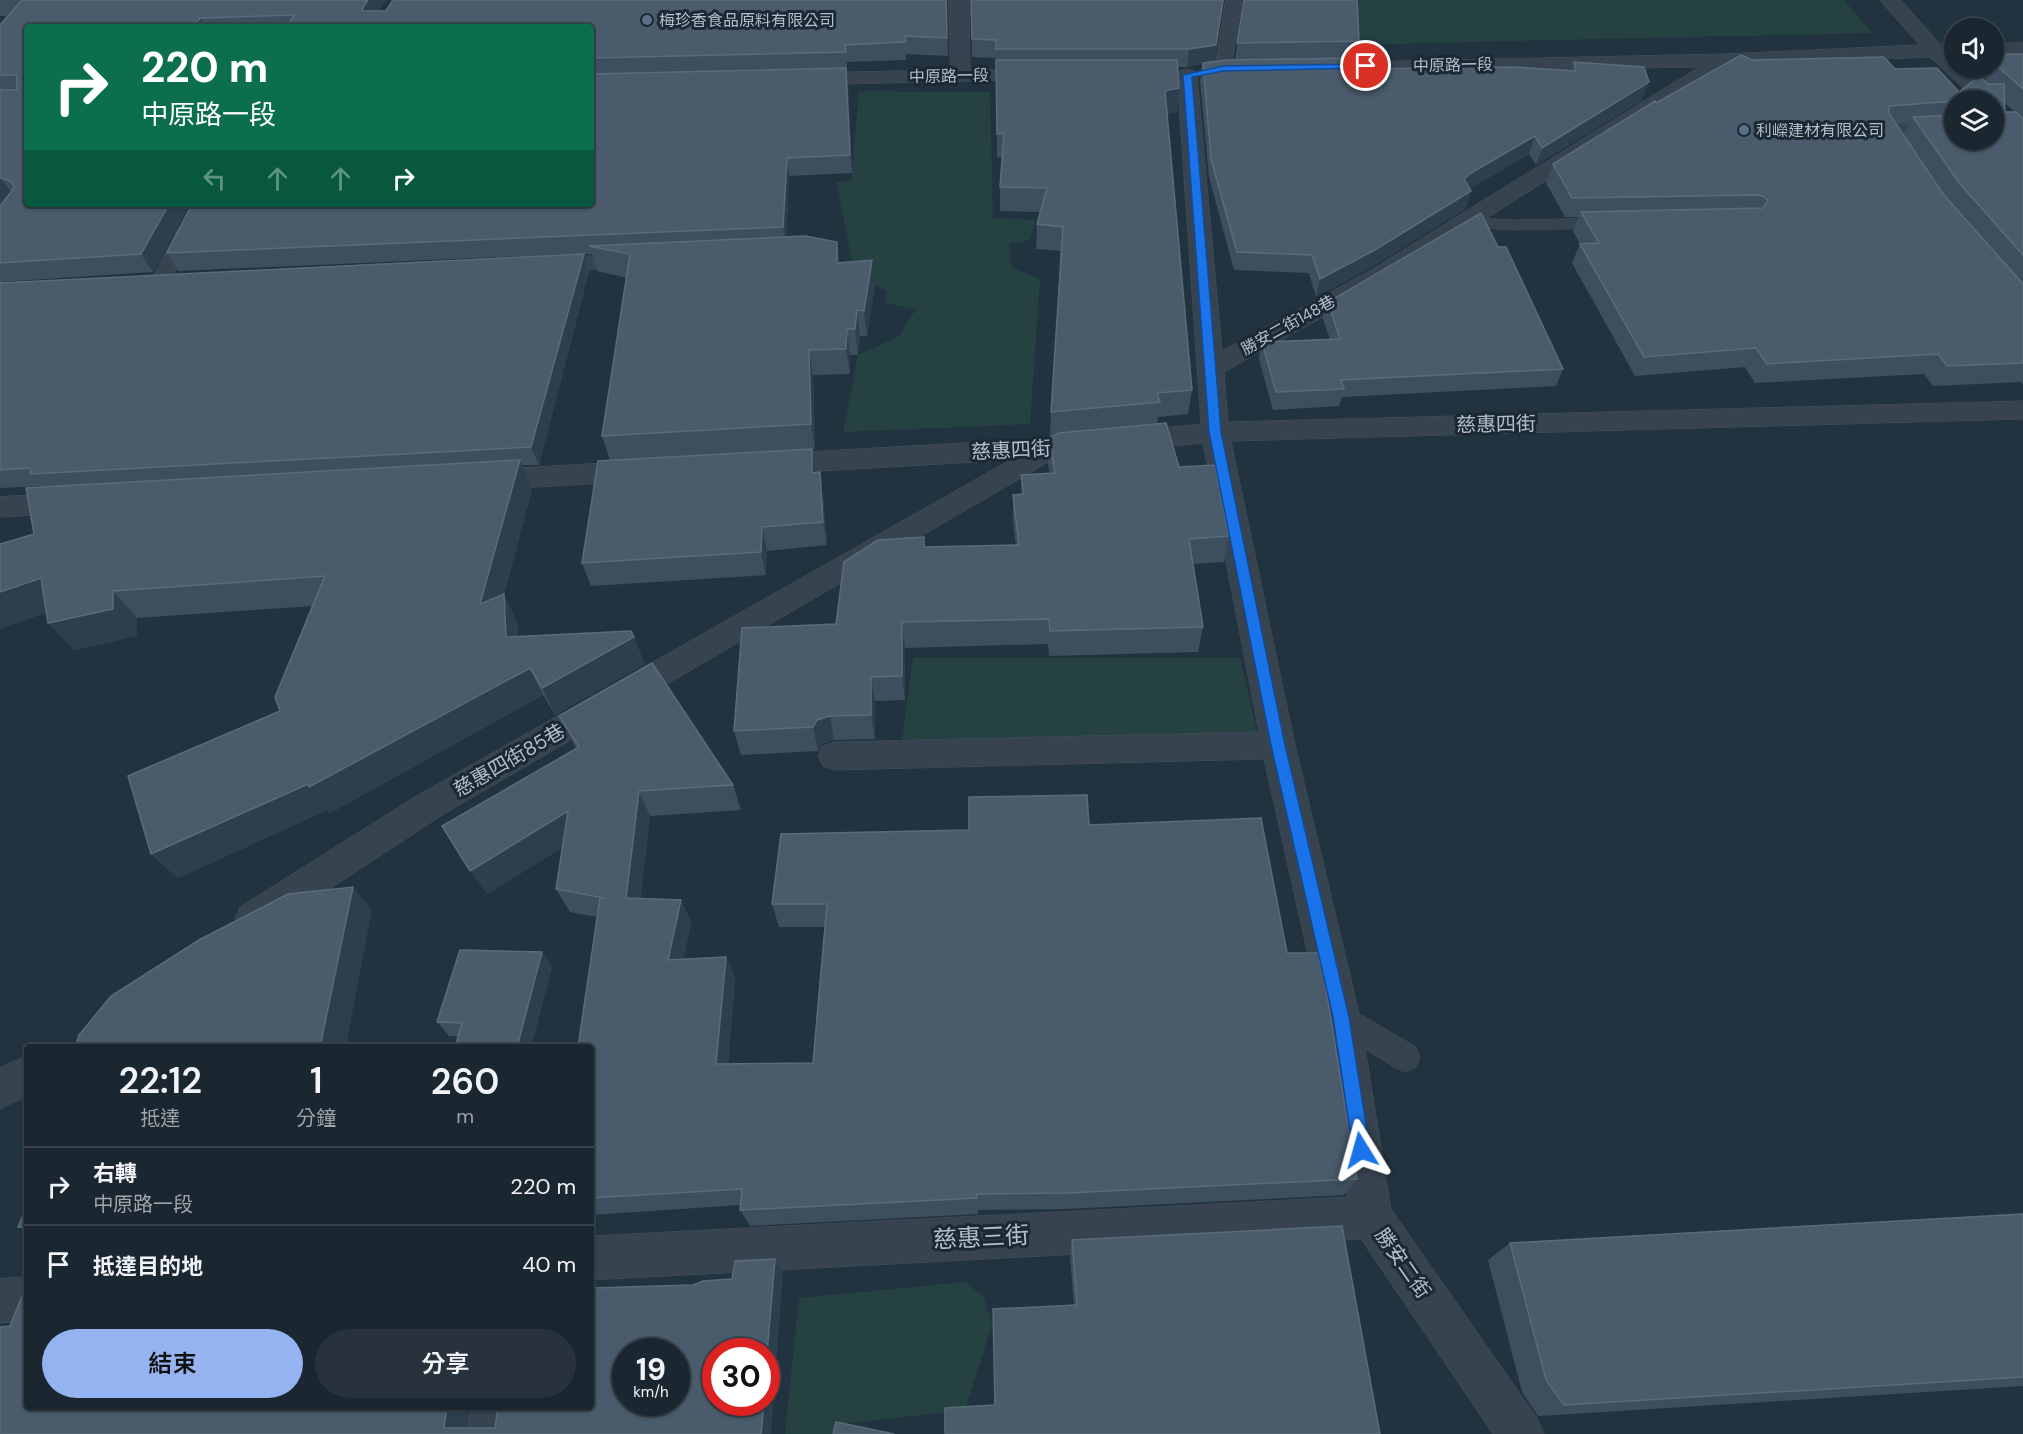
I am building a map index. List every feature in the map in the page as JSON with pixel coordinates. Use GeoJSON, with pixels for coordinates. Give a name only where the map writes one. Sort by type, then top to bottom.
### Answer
{"type":"FeatureCollection","features":[{"type":"Feature","properties":{"kind":"street"},"geometry":{"type":"LineString","coordinates":[[959,0],[960,75]]}},
{"type":"Feature","properties":{"kind":"street"},"geometry":{"type":"LineString","coordinates":[[1890,0],[1944,50]]}},
{"type":"Feature","properties":{"kind":"street"},"geometry":{"type":"LineString","coordinates":[[2004,50],[2023,49]]}},
{"type":"Feature","properties":{"kind":"street","name":"中原路一段"},"geometry":{"type":"LineString","coordinates":[[1294,68],[1724,60],[1944,51]]}},
{"type":"Feature","properties":{"kind":"street","name":"勝安二街148巷"},"geometry":{"type":"LineString","coordinates":[[1209,369],[1378,276],[1461,222],[1724,60]]}},
{"type":"Feature","properties":{"kind":"street"},"geometry":{"type":"LineString","coordinates":[[1223,69],[1247,69]]}},
{"type":"Feature","properties":{"kind":"street","name":"勝安二街"},"geometry":{"type":"LineString","coordinates":[[1223,69],[1175,75],[1215,432],[1278,745],[1341,1017],[1371,1217],[1521,1434]]}},
{"type":"Feature","properties":{"kind":"street","name":"中原路一段"},"geometry":{"type":"LineString","coordinates":[[782,79],[1068,75]]}},
{"type":"Feature","properties":{"kind":"street"},"geometry":{"type":"LineString","coordinates":[[1969,78],[1980,90]]}},
{"type":"Feature","properties":{"kind":"street"},"geometry":{"type":"LineString","coordinates":[[516,266],[658,260]]}},
{"type":"Feature","properties":{"kind":"street","name":"慈惠四街"},"geometry":{"type":"LineString","coordinates":[[741,466],[1052,448],[1215,432],[2023,411]]}},
{"type":"Feature","properties":{"kind":"street","name":"慈惠四街85巷"},"geometry":{"type":"LineString","coordinates":[[230,933],[430,805],[1052,448]]}},
{"type":"Feature","properties":{"kind":"street"},"geometry":{"type":"LineString","coordinates":[[454,482],[670,470]]}},
{"type":"Feature","properties":{"kind":"street"},"geometry":{"type":"LineString","coordinates":[[0,507],[96,502]]}},
{"type":"Feature","properties":{"kind":"street"},"geometry":{"type":"LineString","coordinates":[[835,756],[1278,745]]}},
{"type":"Feature","properties":{"kind":"street"},"geometry":{"type":"LineString","coordinates":[[0,1089],[24,1077]]}},
{"type":"Feature","properties":{"kind":"street","name":"慈惠三街"},"geometry":{"type":"LineString","coordinates":[[594,1258],[1371,1217]]}},
{"type":"Feature","properties":{"kind":"street"},"geometry":{"type":"LineString","coordinates":[[0,1301],[24,1299]]}},
{"type":"Feature","properties":{"kind":"street"},"geometry":{"type":"LineString","coordinates":[[490,1434],[494,1410]]}},
{"type":"Feature","properties":{"kind":"lane"},"geometry":{"type":"LineString","coordinates":[[1223,69],[1234,0]]}},
{"type":"Feature","properties":{"kind":"lane"},"geometry":{"type":"LineString","coordinates":[[1906,159],[1887,130],[1944,127]]}},
{"type":"Feature","properties":{"kind":"lane"},"geometry":{"type":"LineString","coordinates":[[160,282],[195,214]]}},
{"type":"Feature","properties":{"kind":"lane"},"geometry":{"type":"LineString","coordinates":[[1461,222],[1512,225],[1630,223]]}},
{"type":"Feature","properties":{"kind":"lane"},"geometry":{"type":"LineString","coordinates":[[1341,1017],[1406,1057]]}},
{"type":"Feature","properties":{"kind":"green space"},"geometry":{"type":"Polygon","coordinates":[[[1259,0],[1844,0],[1872,33],[1252,47],[1259,0]]]}},
{"type":"Feature","properties":{"kind":"green space"},"geometry":{"type":"Polygon","coordinates":[[[859,91],[990,92],[993,218],[1035,220],[1030,240],[1009,244],[1012,268],[1040,279],[1030,424],[843,432],[858,355],[898,337],[916,309],[885,303],[887,291],[855,273],[836,182],[851,181],[859,91]]]}},
{"type":"Feature","properties":{"kind":"green space"},"geometry":{"type":"Polygon","coordinates":[[[913,658],[1240,658],[1259,739],[901,747],[913,658]]]}},
{"type":"Feature","properties":{"kind":"green space"},"geometry":{"type":"Polygon","coordinates":[[[965,1282],[984,1297],[992,1325],[965,1410],[842,1424],[833,1434],[785,1434],[799,1298],[965,1282]]]}},
{"type":"Feature","properties":{"kind":"building"},"geometry":{"type":"Polygon","coordinates":[[[22,0],[368,0],[363,11],[386,11],[393,0],[946,0],[947,38],[905,36],[905,42],[845,45],[846,52],[594,58],[594,24],[289,24],[294,15],[200,18],[196,24],[24,24],[24,207],[167,207],[141,254],[0,263],[0,206],[15,187],[10,181],[0,178],[0,90],[17,90],[17,75],[0,75],[0,25],[22,0]]]}},
{"type":"Feature","properties":{"kind":"building"},"geometry":{"type":"Polygon","coordinates":[[[971,0],[1223,0],[1216,45],[1189,49],[996,49],[996,40],[972,39],[971,0]]]}},
{"type":"Feature","properties":{"kind":"building"},"geometry":{"type":"Polygon","coordinates":[[[1244,0],[1357,0],[1359,41],[1237,43],[1244,0]]]}},
{"type":"Feature","properties":{"kind":"building"},"geometry":{"type":"Polygon","coordinates":[[[2007,54],[2023,54],[2023,89],[2004,72],[2004,56],[2007,54]]]}},
{"type":"Feature","properties":{"kind":"building"},"geometry":{"type":"Polygon","coordinates":[[[1741,55],[1752,60],[1884,57],[1895,69],[1937,68],[1957,90],[1944,90],[1944,102],[1890,106],[1888,112],[1943,194],[2023,284],[2023,363],[1947,366],[1938,354],[1767,364],[1756,348],[1644,357],[1580,244],[1599,243],[1581,212],[1763,208],[1768,201],[1763,196],[1757,195],[1572,198],[1553,164],[1655,101],[1656,103],[1741,55]]]}},
{"type":"Feature","properties":{"kind":"building"},"geometry":{"type":"Polygon","coordinates":[[[1360,58],[1360,69],[1513,67],[1576,71],[1574,62],[1644,67],[1649,82],[1542,148],[1535,136],[1471,173],[1464,179],[1471,191],[1373,251],[1320,279],[1312,255],[1237,252],[1211,159],[1203,63],[1226,60],[1360,58]]]}},
{"type":"Feature","properties":{"kind":"building"},"geometry":{"type":"Polygon","coordinates":[[[996,60],[1177,60],[1179,88],[1165,91],[1192,390],[1157,393],[1160,402],[1051,412],[1063,227],[1037,224],[1047,188],[1000,187],[1004,133],[997,134],[996,60]]]}},
{"type":"Feature","properties":{"kind":"building"},"geometry":{"type":"Polygon","coordinates":[[[846,68],[850,155],[787,158],[783,227],[167,253],[190,207],[594,207],[594,74],[846,68]]]}},
{"type":"Feature","properties":{"kind":"building"},"geometry":{"type":"Polygon","coordinates":[[[1976,78],[1981,78],[1988,84],[2004,84],[2005,112],[2016,112],[2023,119],[2023,255],[1960,184],[1913,117],[1944,115],[1944,150],[2004,150],[2004,90],[1962,90],[1976,78]]]}},
{"type":"Feature","properties":{"kind":"building"},"geometry":{"type":"Polygon","coordinates":[[[1481,213],[1498,247],[1506,247],[1563,369],[1341,380],[1344,389],[1276,392],[1262,342],[1340,339],[1328,302],[1481,213]]]}},
{"type":"Feature","properties":{"kind":"building"},"geometry":{"type":"Polygon","coordinates":[[[805,236],[837,242],[837,263],[872,260],[864,311],[857,310],[855,329],[847,329],[846,349],[809,350],[811,424],[602,436],[630,254],[589,246],[805,236]]]}},
{"type":"Feature","properties":{"kind":"building"},"geometry":{"type":"Polygon","coordinates":[[[584,254],[531,447],[31,474],[30,468],[0,470],[0,283],[584,254]]]}},
{"type":"Feature","properties":{"kind":"building"},"geometry":{"type":"Polygon","coordinates":[[[1166,423],[1179,467],[1215,465],[1229,536],[1189,539],[1203,627],[1050,631],[1049,619],[902,622],[902,676],[871,677],[871,715],[830,716],[817,720],[813,727],[734,731],[742,628],[836,624],[844,562],[878,540],[924,537],[924,547],[1019,545],[1013,495],[1024,494],[1021,475],[1055,473],[1049,438],[1059,433],[1166,423]]]}},
{"type":"Feature","properties":{"kind":"building"},"geometry":{"type":"Polygon","coordinates":[[[812,449],[812,473],[820,472],[823,522],[762,527],[761,552],[582,563],[598,461],[812,449]]]}},
{"type":"Feature","properties":{"kind":"building"},"geometry":{"type":"Polygon","coordinates":[[[520,460],[480,604],[504,594],[506,637],[631,631],[634,637],[542,688],[530,668],[309,787],[308,784],[151,854],[128,776],[280,711],[275,697],[325,576],[113,591],[113,609],[48,623],[41,578],[0,592],[0,544],[34,534],[26,488],[520,460]]]}},
{"type":"Feature","properties":{"kind":"building"},"geometry":{"type":"Polygon","coordinates":[[[652,663],[733,785],[639,791],[626,898],[681,900],[668,960],[726,957],[716,1064],[813,1063],[827,904],[772,904],[781,834],[969,830],[969,797],[1087,795],[1089,825],[1261,818],[1287,953],[1320,953],[1357,1179],[1068,1193],[977,1194],[977,1198],[740,1210],[742,1189],[594,1198],[594,1044],[578,1044],[600,898],[604,898],[556,889],[568,811],[470,871],[442,826],[579,747],[559,716],[652,663]]]}},
{"type":"Feature","properties":{"kind":"building"},"geometry":{"type":"Polygon","coordinates":[[[353,887],[321,1044],[76,1044],[79,1035],[111,996],[199,940],[288,894],[353,887]]]}},
{"type":"Feature","properties":{"kind":"building"},"geometry":{"type":"Polygon","coordinates":[[[460,950],[542,952],[518,1044],[456,1044],[462,1023],[437,1022],[460,950]]]}},
{"type":"Feature","properties":{"kind":"building"},"geometry":{"type":"Polygon","coordinates":[[[24,1213],[24,1227],[18,1227],[24,1213]]]}},
{"type":"Feature","properties":{"kind":"building"},"geometry":{"type":"Polygon","coordinates":[[[2023,1214],[2023,1377],[1564,1405],[1546,1380],[1510,1243],[2023,1214]]]}},
{"type":"Feature","properties":{"kind":"building"},"geometry":{"type":"Polygon","coordinates":[[[1342,1226],[1380,1434],[945,1434],[945,1408],[995,1405],[993,1309],[1077,1305],[1072,1240],[1342,1226]]]}},
{"type":"Feature","properties":{"kind":"building"},"geometry":{"type":"Polygon","coordinates":[[[775,1259],[768,1338],[702,1338],[702,1416],[763,1416],[761,1434],[0,1434],[0,1327],[10,1326],[24,1291],[24,1410],[447,1410],[444,1428],[495,1428],[498,1410],[594,1410],[594,1288],[693,1285],[703,1281],[732,1279],[735,1261],[775,1259]]]}},
{"type":"Feature","properties":{"kind":"building"},"geometry":{"type":"Polygon","coordinates":[[[836,1422],[894,1434],[833,1434],[836,1422]]]}},
{"type":"Feature","properties":{"kind":"place","name":"梅珍香食品原料有限公司"},"geometry":{"type":"Point","coordinates":[647,20]}},
{"type":"Feature","properties":{"kind":"place","name":"利嶸建材有限公司"},"geometry":{"type":"Point","coordinates":[1744,130]}},
{"type":"Feature","properties":{"kind":"route"},"geometry":{"type":"LineString","coordinates":[[1361,1150],[1341,1017],[1278,745],[1215,432],[1187,75],[1223,69],[1366,66]]}}]}
